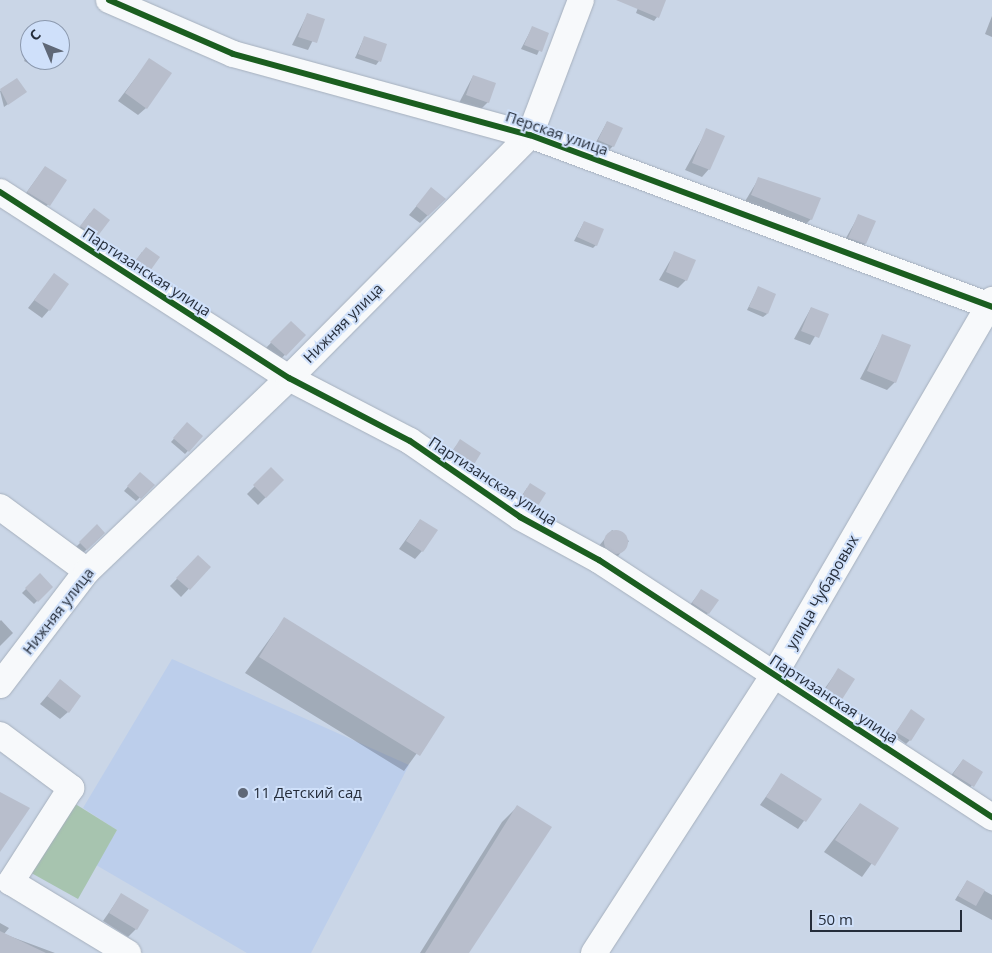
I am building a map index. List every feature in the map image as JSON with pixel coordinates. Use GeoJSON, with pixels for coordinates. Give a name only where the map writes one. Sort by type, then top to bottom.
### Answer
{"type":"FeatureCollection","features":[{"type":"Feature","properties":{"kind":"street","name":"Перская улица"},"geometry":{"type":"LineString","coordinates":[[109,0],[232,54],[530,135],[991,305]]}},
{"type":"Feature","properties":{"kind":"street","name":"Нижняя улица"},"geometry":{"type":"LineString","coordinates":[[0,685],[87,572],[289,378],[530,135],[581,0]]}},
{"type":"Feature","properties":{"kind":"street","name":"Партизанская улица"},"geometry":{"type":"LineString","coordinates":[[0,192],[289,378],[410,441],[520,517],[599,560],[992,817]]}},
{"type":"Feature","properties":{"kind":"street","name":"улица Чубаровых"},"geometry":{"type":"LineString","coordinates":[[594,953],[774,675],[991,305]]}},
{"type":"Feature","properties":{"kind":"street"},"geometry":{"type":"LineString","coordinates":[[0,507],[87,572]]}},
{"type":"Feature","properties":{"kind":"street"},"geometry":{"type":"LineString","coordinates":[[0,735],[71,788],[11,882],[128,953]]}},
{"type":"Feature","properties":{"kind":"shaded area","name":"11 Детский сад"},"geometry":{"type":"Polygon","coordinates":[[[172,659],[409,765],[311,953],[247,953],[96,865],[117,830],[83,808],[172,659]]]}},
{"type":"Feature","properties":{"kind":"green space"},"geometry":{"type":"Polygon","coordinates":[[[69,800],[117,830],[78,899],[26,870],[69,800]]]}},
{"type":"Feature","properties":{"kind":"building"},"geometry":{"type":"Polygon","coordinates":[[[616,0],[666,0],[659,18],[616,0]]]}},
{"type":"Feature","properties":{"kind":"building"},"geometry":{"type":"Polygon","coordinates":[[[307,13],[325,19],[317,43],[298,37],[307,13]]]}},
{"type":"Feature","properties":{"kind":"building"},"geometry":{"type":"Polygon","coordinates":[[[532,26],[549,33],[542,52],[524,45],[532,26]]]}},
{"type":"Feature","properties":{"kind":"building"},"geometry":{"type":"Polygon","coordinates":[[[364,36],[387,44],[381,62],[358,54],[364,36]]]}},
{"type":"Feature","properties":{"kind":"building"},"geometry":{"type":"Polygon","coordinates":[[[149,58],[172,73],[147,109],[125,93],[149,58]]]}},
{"type":"Feature","properties":{"kind":"building"},"geometry":{"type":"Polygon","coordinates":[[[473,75],[496,83],[489,103],[466,95],[473,75]]]}},
{"type":"Feature","properties":{"kind":"building"},"geometry":{"type":"Polygon","coordinates":[[[17,78],[27,92],[8,105],[0,89],[17,78]]]}},
{"type":"Feature","properties":{"kind":"building"},"geometry":{"type":"Polygon","coordinates":[[[607,121],[623,128],[614,147],[598,140],[607,121]]]}},
{"type":"Feature","properties":{"kind":"building"},"geometry":{"type":"Polygon","coordinates":[[[706,128],[725,136],[710,170],[692,163],[706,128]]]}},
{"type":"Feature","properties":{"kind":"building"},"geometry":{"type":"Polygon","coordinates":[[[45,166],[67,180],[50,206],[27,192],[45,166]]]}},
{"type":"Feature","properties":{"kind":"building"},"geometry":{"type":"Polygon","coordinates":[[[758,177],[821,198],[812,220],[751,195],[758,177]]]}},
{"type":"Feature","properties":{"kind":"building"},"geometry":{"type":"Polygon","coordinates":[[[431,187],[446,199],[428,216],[416,206],[431,187]]]}},
{"type":"Feature","properties":{"kind":"building"},"geometry":{"type":"Polygon","coordinates":[[[94,208],[110,220],[97,237],[80,226],[94,208]]]}},
{"type":"Feature","properties":{"kind":"building"},"geometry":{"type":"Polygon","coordinates":[[[858,214],[876,221],[866,244],[848,238],[858,214]]]}},
{"type":"Feature","properties":{"kind":"building"},"geometry":{"type":"Polygon","coordinates":[[[584,221],[604,229],[597,246],[577,237],[584,221]]]}},
{"type":"Feature","properties":{"kind":"building"},"geometry":{"type":"Polygon","coordinates":[[[146,247],[160,257],[150,271],[135,261],[146,247]]]}},
{"type":"Feature","properties":{"kind":"building"},"geometry":{"type":"Polygon","coordinates":[[[674,251],[696,260],[687,281],[666,272],[674,251]]]}},
{"type":"Feature","properties":{"kind":"building"},"geometry":{"type":"Polygon","coordinates":[[[54,273],[69,284],[50,311],[34,300],[54,273]]]}},
{"type":"Feature","properties":{"kind":"building"},"geometry":{"type":"Polygon","coordinates":[[[758,286],[776,294],[768,314],[749,307],[758,286]]]}},
{"type":"Feature","properties":{"kind":"building"},"geometry":{"type":"Polygon","coordinates":[[[811,307],[829,314],[819,338],[801,331],[811,307]]]}},
{"type":"Feature","properties":{"kind":"building"},"geometry":{"type":"Polygon","coordinates":[[[291,321],[306,335],[286,356],[270,342],[291,321]]]}},
{"type":"Feature","properties":{"kind":"building"},"geometry":{"type":"Polygon","coordinates":[[[882,334],[911,345],[896,383],[867,371],[882,334]]]}},
{"type":"Feature","properties":{"kind":"building"},"geometry":{"type":"Polygon","coordinates":[[[187,422],[203,436],[189,452],[173,438],[187,422]]]}},
{"type":"Feature","properties":{"kind":"building"},"geometry":{"type":"Polygon","coordinates":[[[460,439],[481,453],[473,466],[452,452],[460,439]]]}},
{"type":"Feature","properties":{"kind":"building"},"geometry":{"type":"Polygon","coordinates":[[[271,467],[284,480],[266,498],[253,485],[271,467]]]}},
{"type":"Feature","properties":{"kind":"building"},"geometry":{"type":"Polygon","coordinates":[[[140,472],[155,485],[141,499],[127,486],[140,472]]]}},
{"type":"Feature","properties":{"kind":"building"},"geometry":{"type":"Polygon","coordinates":[[[530,483],[546,493],[536,509],[520,499],[530,483]]]}},
{"type":"Feature","properties":{"kind":"building"},"geometry":{"type":"Polygon","coordinates":[[[420,519],[438,530],[423,552],[406,541],[420,519]]]}},
{"type":"Feature","properties":{"kind":"building"},"geometry":{"type":"Polygon","coordinates":[[[97,524],[105,533],[87,550],[79,542],[97,524]]]}},
{"type":"Feature","properties":{"kind":"building"},"geometry":{"type":"Polygon","coordinates":[[[616,530],[621,531],[627,537],[627,547],[621,553],[616,554],[611,553],[605,547],[604,542],[605,537],[611,531],[616,530]]]}},
{"type":"Feature","properties":{"kind":"building"},"geometry":{"type":"Polygon","coordinates":[[[198,555],[211,567],[190,590],[176,578],[198,555]]]}},
{"type":"Feature","properties":{"kind":"building"},"geometry":{"type":"Polygon","coordinates":[[[40,573],[53,587],[38,602],[25,588],[40,573]]]}},
{"type":"Feature","properties":{"kind":"building"},"geometry":{"type":"Polygon","coordinates":[[[701,589],[719,600],[709,614],[692,603],[701,589]]]}},
{"type":"Feature","properties":{"kind":"building"},"geometry":{"type":"Polygon","coordinates":[[[284,617],[445,717],[420,756],[259,657],[284,617]]]}},
{"type":"Feature","properties":{"kind":"building"},"geometry":{"type":"Polygon","coordinates":[[[838,668],[855,679],[841,701],[825,690],[838,668]]]}},
{"type":"Feature","properties":{"kind":"building"},"geometry":{"type":"Polygon","coordinates":[[[60,679],[81,696],[69,713],[47,696],[60,679]]]}},
{"type":"Feature","properties":{"kind":"building"},"geometry":{"type":"Polygon","coordinates":[[[911,709],[925,719],[911,741],[896,732],[911,709]]]}},
{"type":"Feature","properties":{"kind":"building"},"geometry":{"type":"Polygon","coordinates":[[[963,759],[983,772],[974,787],[953,774],[963,759]]]}},
{"type":"Feature","properties":{"kind":"building"},"geometry":{"type":"Polygon","coordinates":[[[781,773],[822,799],[806,822],[766,797],[781,773]]]}},
{"type":"Feature","properties":{"kind":"building"},"geometry":{"type":"Polygon","coordinates":[[[0,792],[30,808],[0,852],[0,792]]]}},
{"type":"Feature","properties":{"kind":"building"},"geometry":{"type":"Polygon","coordinates":[[[860,803],[899,828],[875,866],[835,840],[860,803]]]}},
{"type":"Feature","properties":{"kind":"building"},"geometry":{"type":"Polygon","coordinates":[[[517,805],[552,827],[469,953],[425,953],[517,805]]]}},
{"type":"Feature","properties":{"kind":"building"},"geometry":{"type":"Polygon","coordinates":[[[967,880],[985,890],[976,906],[958,896],[967,880]]]}},
{"type":"Feature","properties":{"kind":"building"},"geometry":{"type":"Polygon","coordinates":[[[121,893],[149,910],[137,930],[109,913],[121,893]]]}},
{"type":"Feature","properties":{"kind":"building"},"geometry":{"type":"Polygon","coordinates":[[[0,931],[46,953],[0,953],[0,931]]]}},
{"type":"Feature","properties":{"kind":"cycle path"},"geometry":{"type":"LineString","coordinates":[[109,0],[233,54],[530,135],[992,307]]}},
{"type":"Feature","properties":{"kind":"cycle path"},"geometry":{"type":"LineString","coordinates":[[0,192],[289,378],[410,441],[520,517],[599,560],[992,817]]}},
{"type":"Feature","properties":{"kind":"place","name":"11 Детский сад"},"geometry":{"type":"Point","coordinates":[243,793]}}]}
